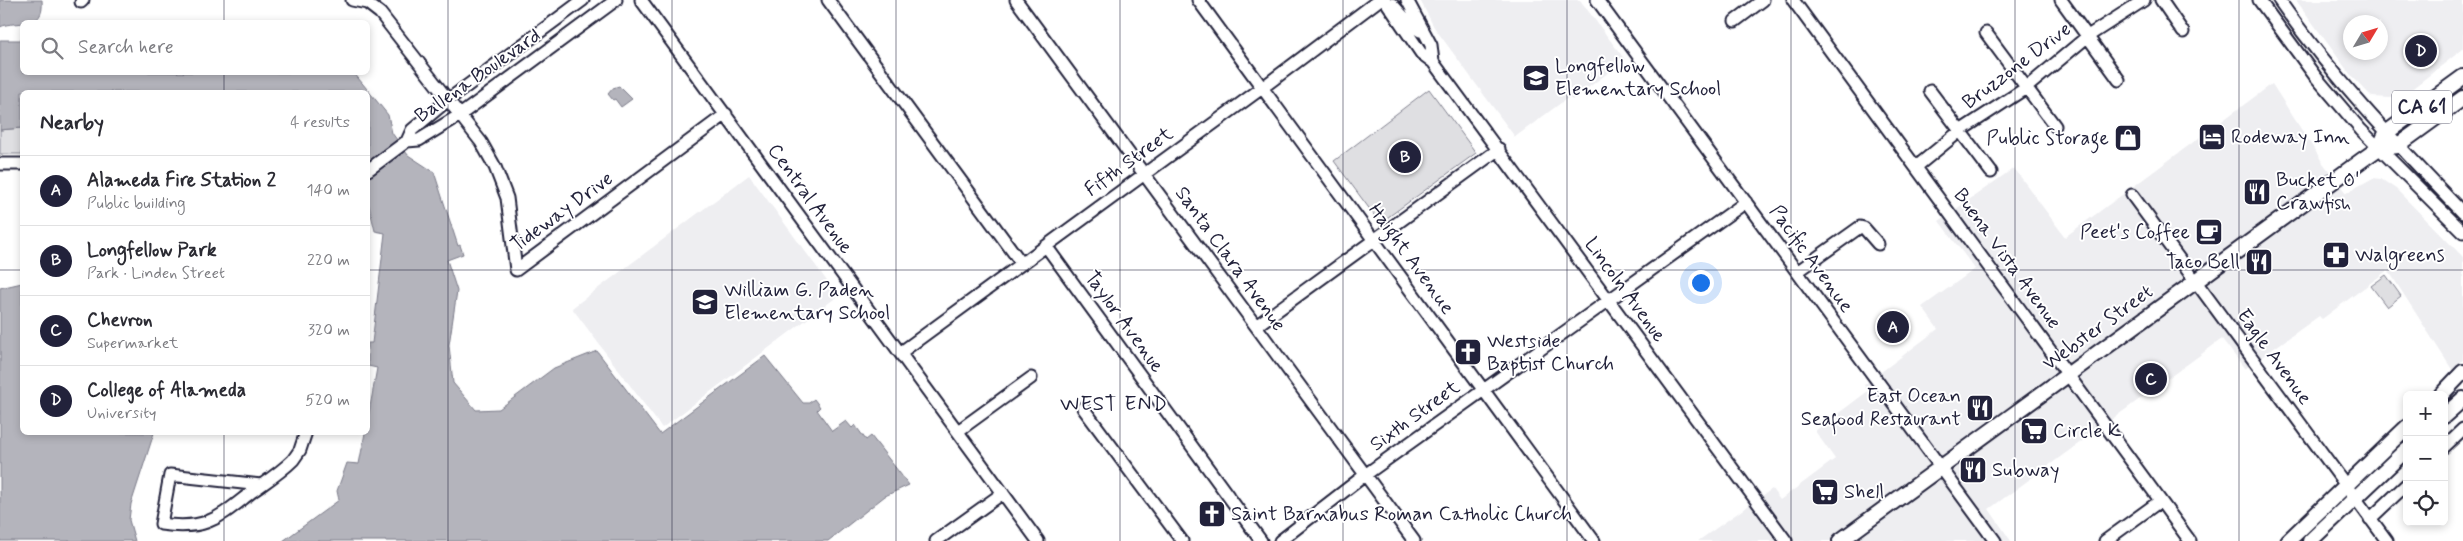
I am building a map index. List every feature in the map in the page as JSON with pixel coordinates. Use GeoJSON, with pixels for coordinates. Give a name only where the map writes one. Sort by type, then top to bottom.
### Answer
{"type":"FeatureCollection","features":[{"type":"Feature","properties":{"kind":"main road","name":"Webster Street"},"geometry":{"type":"LineString","coordinates":[[1840,541],[2379,148],[2386,133],[2463,77]]}},
{"type":"Feature","properties":{"kind":"main road","name":"Webster Street"},"geometry":{"type":"LineString","coordinates":[[2379,148],[2397,146],[2463,98]]}},
{"type":"Feature","properties":{"kind":"main road"},"geometry":{"type":"LineString","coordinates":[[2444,391],[2463,372]]}},
{"type":"Feature","properties":{"kind":"main road"},"geometry":{"type":"LineString","coordinates":[[2448,412],[2463,399]]}},
{"type":"Feature","properties":{"kind":"main road"},"geometry":{"type":"LineString","coordinates":[[2288,541],[2403,431]]}},
{"type":"Feature","properties":{"kind":"main road"},"geometry":{"type":"LineString","coordinates":[[2310,541],[2403,453]]}},
{"type":"Feature","properties":{"kind":"street","name":"Tideway Drive"},"geometry":{"type":"LineString","coordinates":[[352,0],[367,3],[380,13],[481,142],[495,167],[507,198],[516,270],[726,114]]}},
{"type":"Feature","properties":{"kind":"street","name":"Ballena Boulevard"},"geometry":{"type":"LineString","coordinates":[[370,169],[407,141],[412,130],[448,100],[583,0]]}},
{"type":"Feature","properties":{"kind":"street","name":"Ballena Boulevard"},"geometry":{"type":"LineString","coordinates":[[407,141],[419,140],[460,115],[616,0]]}},
{"type":"Feature","properties":{"kind":"street","name":"Central Avenue"},"geometry":{"type":"LineString","coordinates":[[641,0],[1038,541]]}},
{"type":"Feature","properties":{"kind":"street"},"geometry":{"type":"LineString","coordinates":[[828,0],[1022,264]]}},
{"type":"Feature","properties":{"kind":"street","name":"Santa Clara Avenue"},"geometry":{"type":"LineString","coordinates":[[1016,0],[1414,541]]}},
{"type":"Feature","properties":{"kind":"street","name":"Haight Avenue"},"geometry":{"type":"LineString","coordinates":[[1198,0],[1594,541]]}},
{"type":"Feature","properties":{"kind":"street","name":"Fifth Street"},"geometry":{"type":"LineString","coordinates":[[900,352],[1262,88],[1379,0]]}},
{"type":"Feature","properties":{"kind":"street"},"geometry":{"type":"LineString","coordinates":[[1386,0],[1423,34]]}},
{"type":"Feature","properties":{"kind":"street","name":"Lincoln Avenue"},"geometry":{"type":"LineString","coordinates":[[1386,0],[1421,53],[1433,62],[1499,149],[1786,541]]}},
{"type":"Feature","properties":{"kind":"street","name":"Lincoln Avenue"},"geometry":{"type":"LineString","coordinates":[[1407,0],[1423,34],[1431,45],[1433,62]]}},
{"type":"Feature","properties":{"kind":"street","name":"Pacific Avenue"},"geometry":{"type":"LineString","coordinates":[[1597,0],[1995,541]]}},
{"type":"Feature","properties":{"kind":"street"},"geometry":{"type":"LineString","coordinates":[[1735,20],[1763,0]]}},
{"type":"Feature","properties":{"kind":"street","name":"Buena Vista Avenue"},"geometry":{"type":"LineString","coordinates":[[1793,0],[2190,541]]}},
{"type":"Feature","properties":{"kind":"street"},"geometry":{"type":"LineString","coordinates":[[2061,0],[2119,80]]}},
{"type":"Feature","properties":{"kind":"street","name":"Bruzzone Drive"},"geometry":{"type":"LineString","coordinates":[[1916,167],[1960,131],[2026,88],[2088,36],[2144,0]]}},
{"type":"Feature","properties":{"kind":"street"},"geometry":{"type":"LineString","coordinates":[[2161,0],[2183,32]]}},
{"type":"Feature","properties":{"kind":"street"},"geometry":{"type":"LineString","coordinates":[[2259,0],[2315,76],[2379,148],[2463,232]]}},
{"type":"Feature","properties":{"kind":"street"},"geometry":{"type":"LineString","coordinates":[[2279,0],[2332,71],[2397,146],[2463,213]]}},
{"type":"Feature","properties":{"kind":"street"},"geometry":{"type":"LineString","coordinates":[[1986,33],[2055,126]]}},
{"type":"Feature","properties":{"kind":"street"},"geometry":{"type":"LineString","coordinates":[[1930,91],[1991,172]]}},
{"type":"Feature","properties":{"kind":"street"},"geometry":{"type":"LineString","coordinates":[[1256,326],[1499,149]]}},
{"type":"Feature","properties":{"kind":"street"},"geometry":{"type":"LineString","coordinates":[[0,164],[20,164]]}},
{"type":"Feature","properties":{"kind":"street","name":"Eagle Avenue"},"geometry":{"type":"LineString","coordinates":[[2132,195],[2386,541]]}},
{"type":"Feature","properties":{"kind":"street","name":"Sixth Street"},"geometry":{"type":"LineString","coordinates":[[1280,541],[1365,475],[1746,202]]}},
{"type":"Feature","properties":{"kind":"street"},"geometry":{"type":"LineString","coordinates":[[1797,272],[1860,227],[1864,228],[1878,244]]}},
{"type":"Feature","properties":{"kind":"street","name":"Taylor Avenue"},"geometry":{"type":"LineString","coordinates":[[1046,246],[1261,541]]}},
{"type":"Feature","properties":{"kind":"street"},"geometry":{"type":"LineString","coordinates":[[958,431],[1031,378]]}},
{"type":"Feature","properties":{"kind":"street"},"geometry":{"type":"LineString","coordinates":[[1083,408],[1182,541]]}},
{"type":"Feature","properties":{"kind":"street"},"geometry":{"type":"LineString","coordinates":[[2448,443],[2463,429]]}},
{"type":"Feature","properties":{"kind":"street"},"geometry":{"type":"LineString","coordinates":[[261,485],[170,475],[161,524],[187,526],[202,524],[228,512],[293,460],[300,450],[305,435]]}},
{"type":"Feature","properties":{"kind":"street"},"geometry":{"type":"LineString","coordinates":[[2370,519],[2403,488]]}},
{"type":"Feature","properties":{"kind":"street"},"geometry":{"type":"LineString","coordinates":[[936,541],[1003,493]]}},
{"type":"Feature","properties":{"kind":"street"},"geometry":{"type":"LineString","coordinates":[[2105,541],[2160,501]]}},
{"type":"Feature","properties":{"kind":"shaded area"},"geometry":{"type":"Polygon","coordinates":[[[0,0],[42,0],[42,10],[39,17],[35,20],[20,20],[20,23],[0,27],[0,0]]]}},
{"type":"Feature","properties":{"kind":"shaded area","name":"Longfellow Elementary School"},"geometry":{"type":"Polygon","coordinates":[[[1420,0],[1580,0],[1625,60],[1572,100],[1569,97],[1515,137],[1434,27],[1420,0]]]}},
{"type":"Feature","properties":{"kind":"shaded area"},"geometry":{"type":"Polygon","coordinates":[[[2296,0],[2463,0],[2463,49],[2404,95],[2390,98],[2372,97],[2350,74],[2296,0]]]}},
{"type":"Feature","properties":{"kind":"shaded area"},"geometry":{"type":"Polygon","coordinates":[[[0,40],[20,40],[20,75],[356,75],[368,90],[20,90],[20,128],[0,130],[0,40]]]}},
{"type":"Feature","properties":{"kind":"shaded area"},"geometry":{"type":"Polygon","coordinates":[[[2272,84],[2323,163],[2346,193],[2373,178],[2381,179],[2396,189],[2463,257],[2463,360],[2453,371],[2388,270],[2322,319],[2319,316],[2245,369],[2222,339],[1989,509],[2011,541],[1698,541],[1772,489],[1780,500],[1835,459],[1815,431],[1868,391],[1864,385],[1938,329],[1922,307],[1975,269],[1939,221],[2014,168],[2065,237],[2272,84]]]}},
{"type":"Feature","properties":{"kind":"shaded area"},"geometry":{"type":"Polygon","coordinates":[[[619,86],[632,99],[621,107],[608,94],[613,88],[619,86]]]}},
{"type":"Feature","properties":{"kind":"shaded area"},"geometry":{"type":"Polygon","coordinates":[[[1429,89],[1476,153],[1380,223],[1334,161],[1429,89]]]}},
{"type":"Feature","properties":{"kind":"shaded area"},"geometry":{"type":"Polygon","coordinates":[[[370,93],[388,115],[392,133],[408,155],[434,172],[458,246],[460,245],[463,254],[447,260],[457,291],[449,345],[453,383],[476,410],[499,409],[554,368],[597,351],[660,434],[765,356],[803,403],[809,403],[814,399],[820,407],[817,410],[832,431],[846,421],[852,428],[855,425],[866,440],[871,436],[909,485],[885,496],[828,541],[283,541],[339,500],[337,491],[347,463],[359,464],[365,435],[370,435],[370,407],[377,368],[370,366],[370,343],[372,343],[385,233],[375,231],[370,210],[370,93]]]}},
{"type":"Feature","properties":{"kind":"shaded area"},"geometry":{"type":"Polygon","coordinates":[[[20,128],[20,154],[0,154],[0,130],[20,128]]]}},
{"type":"Feature","properties":{"kind":"shaded area","name":"William G. Paden Elementary School"},"geometry":{"type":"Polygon","coordinates":[[[749,175],[838,296],[662,428],[572,308],[749,175]]]}},
{"type":"Feature","properties":{"kind":"shaded area"},"geometry":{"type":"Polygon","coordinates":[[[2386,275],[2401,296],[2387,307],[2371,286],[2386,275]]]}},
{"type":"Feature","properties":{"kind":"shaded area"},"geometry":{"type":"Polygon","coordinates":[[[20,283],[20,435],[153,435],[131,504],[129,520],[135,541],[0,541],[0,288],[20,283]]]}},
{"type":"Feature","properties":{"kind":"place","name":"College of Alameda"},"geometry":{"type":"Point","coordinates":[2421,51]}},
{"type":"Feature","properties":{"kind":"place","name":"Longfellow Elementary School"},"geometry":{"type":"Point","coordinates":[1536,78]}},
{"type":"Feature","properties":{"kind":"place","name":"Rodeway Inn"},"geometry":{"type":"Point","coordinates":[2212,137]}},
{"type":"Feature","properties":{"kind":"place","name":"Public Storage"},"geometry":{"type":"Point","coordinates":[2128,138]}},
{"type":"Feature","properties":{"kind":"place","name":"Longfellow Park"},"geometry":{"type":"Point","coordinates":[1405,157]}},
{"type":"Feature","properties":{"kind":"place","name":"Bucket O' Crawfish"},"geometry":{"type":"Point","coordinates":[2257,192]}},
{"type":"Feature","properties":{"kind":"place","name":"Peet's Coffee"},"geometry":{"type":"Point","coordinates":[2209,232]}},
{"type":"Feature","properties":{"kind":"place","name":"Walgreens"},"geometry":{"type":"Point","coordinates":[2336,255]}},
{"type":"Feature","properties":{"kind":"place","name":"Taco Bell"},"geometry":{"type":"Point","coordinates":[2259,262]}},
{"type":"Feature","properties":{"kind":"place","name":"William G. Paden Elementary School"},"geometry":{"type":"Point","coordinates":[705,302]}},
{"type":"Feature","properties":{"kind":"place","name":"Alameda Fire Station 2"},"geometry":{"type":"Point","coordinates":[1893,327]}},
{"type":"Feature","properties":{"kind":"place","name":"Westside Baptist Church"},"geometry":{"type":"Point","coordinates":[1468,352]}},
{"type":"Feature","properties":{"kind":"place","name":"Chevron"},"geometry":{"type":"Point","coordinates":[2151,379]}},
{"type":"Feature","properties":{"kind":"place","name":"East Ocean Seafood Restaurant"},"geometry":{"type":"Point","coordinates":[1980,408]}},
{"type":"Feature","properties":{"kind":"place","name":"Circle K"},"geometry":{"type":"Point","coordinates":[2034,431]}},
{"type":"Feature","properties":{"kind":"place","name":"Subway"},"geometry":{"type":"Point","coordinates":[1973,470]}},
{"type":"Feature","properties":{"kind":"place","name":"Shell"},"geometry":{"type":"Point","coordinates":[1825,492]}},
{"type":"Feature","properties":{"kind":"place","name":"Saint Barnabus Roman Catholic Church"},"geometry":{"type":"Point","coordinates":[1212,514]}},
{"type":"Feature","properties":{"kind":"district","name":"WEST END"},"geometry":{"type":"Point","coordinates":[1114,404]}}]}
